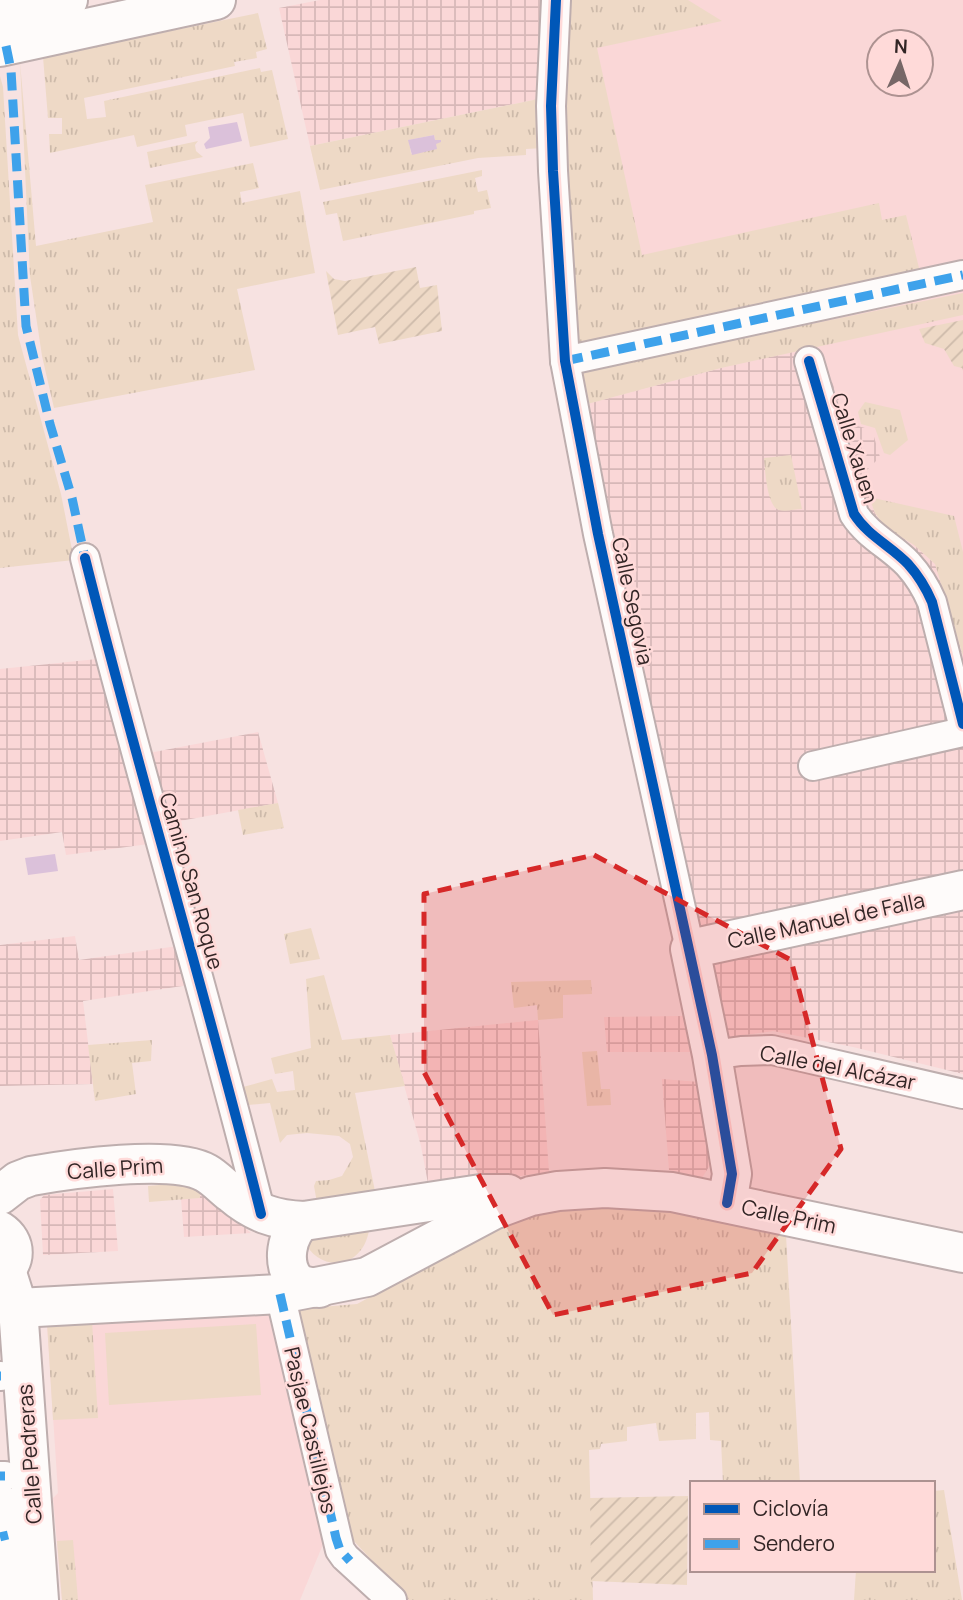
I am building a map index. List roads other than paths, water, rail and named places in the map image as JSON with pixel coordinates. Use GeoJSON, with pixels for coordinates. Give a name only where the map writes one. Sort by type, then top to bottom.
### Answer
{"type":"FeatureCollection","features":[{"type":"Feature","properties":{"kind":"main road"},"geometry":{"type":"LineString","coordinates":[[0,15],[68,0]]}},
{"type":"Feature","properties":{"kind":"main road"},"geometry":{"type":"LineString","coordinates":[[0,47],[216,0]]}},
{"type":"Feature","properties":{"kind":"main road","name":"Calle Manuel de Falla"},"geometry":{"type":"LineString","coordinates":[[690,949],[963,890]]}},
{"type":"Feature","properties":{"kind":"main road","name":"Calle Segovia"},"geometry":{"type":"LineString","coordinates":[[690,949],[712,1055],[732,1174],[727,1203]]}},
{"type":"Feature","properties":{"kind":"main road","name":"Calle Prim"},"geometry":{"type":"LineString","coordinates":[[4,1206],[48,1173],[153,1163],[179,1165],[207,1173],[261,1214],[284,1220],[304,1221],[481,1195],[531,1196]]}},
{"type":"Feature","properties":{"kind":"main road","name":"Calle Prim"},"geometry":{"type":"LineString","coordinates":[[6,1288],[280,1294],[319,1289],[363,1278],[397,1263],[494,1210],[531,1196],[558,1191],[640,1189],[672,1192],[963,1254]]}},
{"type":"Feature","properties":{"kind":"main road","name":"Calle Pedreras"},"geometry":{"type":"LineString","coordinates":[[4,1206],[13,1250],[6,1288],[39,1600]]}},
{"type":"Feature","properties":{"kind":"main road"},"geometry":{"type":"LineString","coordinates":[[356,1214],[378,1218],[389,1231],[388,1248],[384,1258],[363,1278]]}},
{"type":"Feature","properties":{"kind":"main road"},"geometry":{"type":"LineString","coordinates":[[304,1221],[295,1228],[291,1237],[288,1267],[298,1282],[319,1289]]}},
{"type":"Feature","properties":{"kind":"main road","name":"Calle Pedreras"},"geometry":{"type":"LineString","coordinates":[[0,1374],[4,1536],[12,1600]]}},
{"type":"Feature","properties":{"kind":"street","name":"Calle Segovia"},"geometry":{"type":"LineString","coordinates":[[556,0],[551,106],[552,158],[565,360],[598,534],[690,949]]}},
{"type":"Feature","properties":{"kind":"street"},"geometry":{"type":"LineString","coordinates":[[565,360],[963,275]]}},
{"type":"Feature","properties":{"kind":"street","name":"Calle Xauen"},"geometry":{"type":"LineString","coordinates":[[809,361],[854,514],[867,530],[907,564],[926,589],[932,602],[963,724]]}},
{"type":"Feature","properties":{"kind":"street","name":"Camino San Roque"},"geometry":{"type":"LineString","coordinates":[[85,558],[123,710],[184,919],[261,1214]]}},
{"type":"Feature","properties":{"kind":"street"},"geometry":{"type":"LineString","coordinates":[[813,766],[963,732]]}},
{"type":"Feature","properties":{"kind":"street","name":"Calle del Alcázar"},"geometry":{"type":"LineString","coordinates":[[712,1055],[772,1050],[963,1094]]}},
{"type":"Feature","properties":{"kind":"street"},"geometry":{"type":"LineString","coordinates":[[179,1165],[224,1159],[243,1148]]}},
{"type":"Feature","properties":{"kind":"street","name":"Pasjae Castillejos"},"geometry":{"type":"LineString","coordinates":[[280,1294],[340,1550],[392,1600]]}}]}
